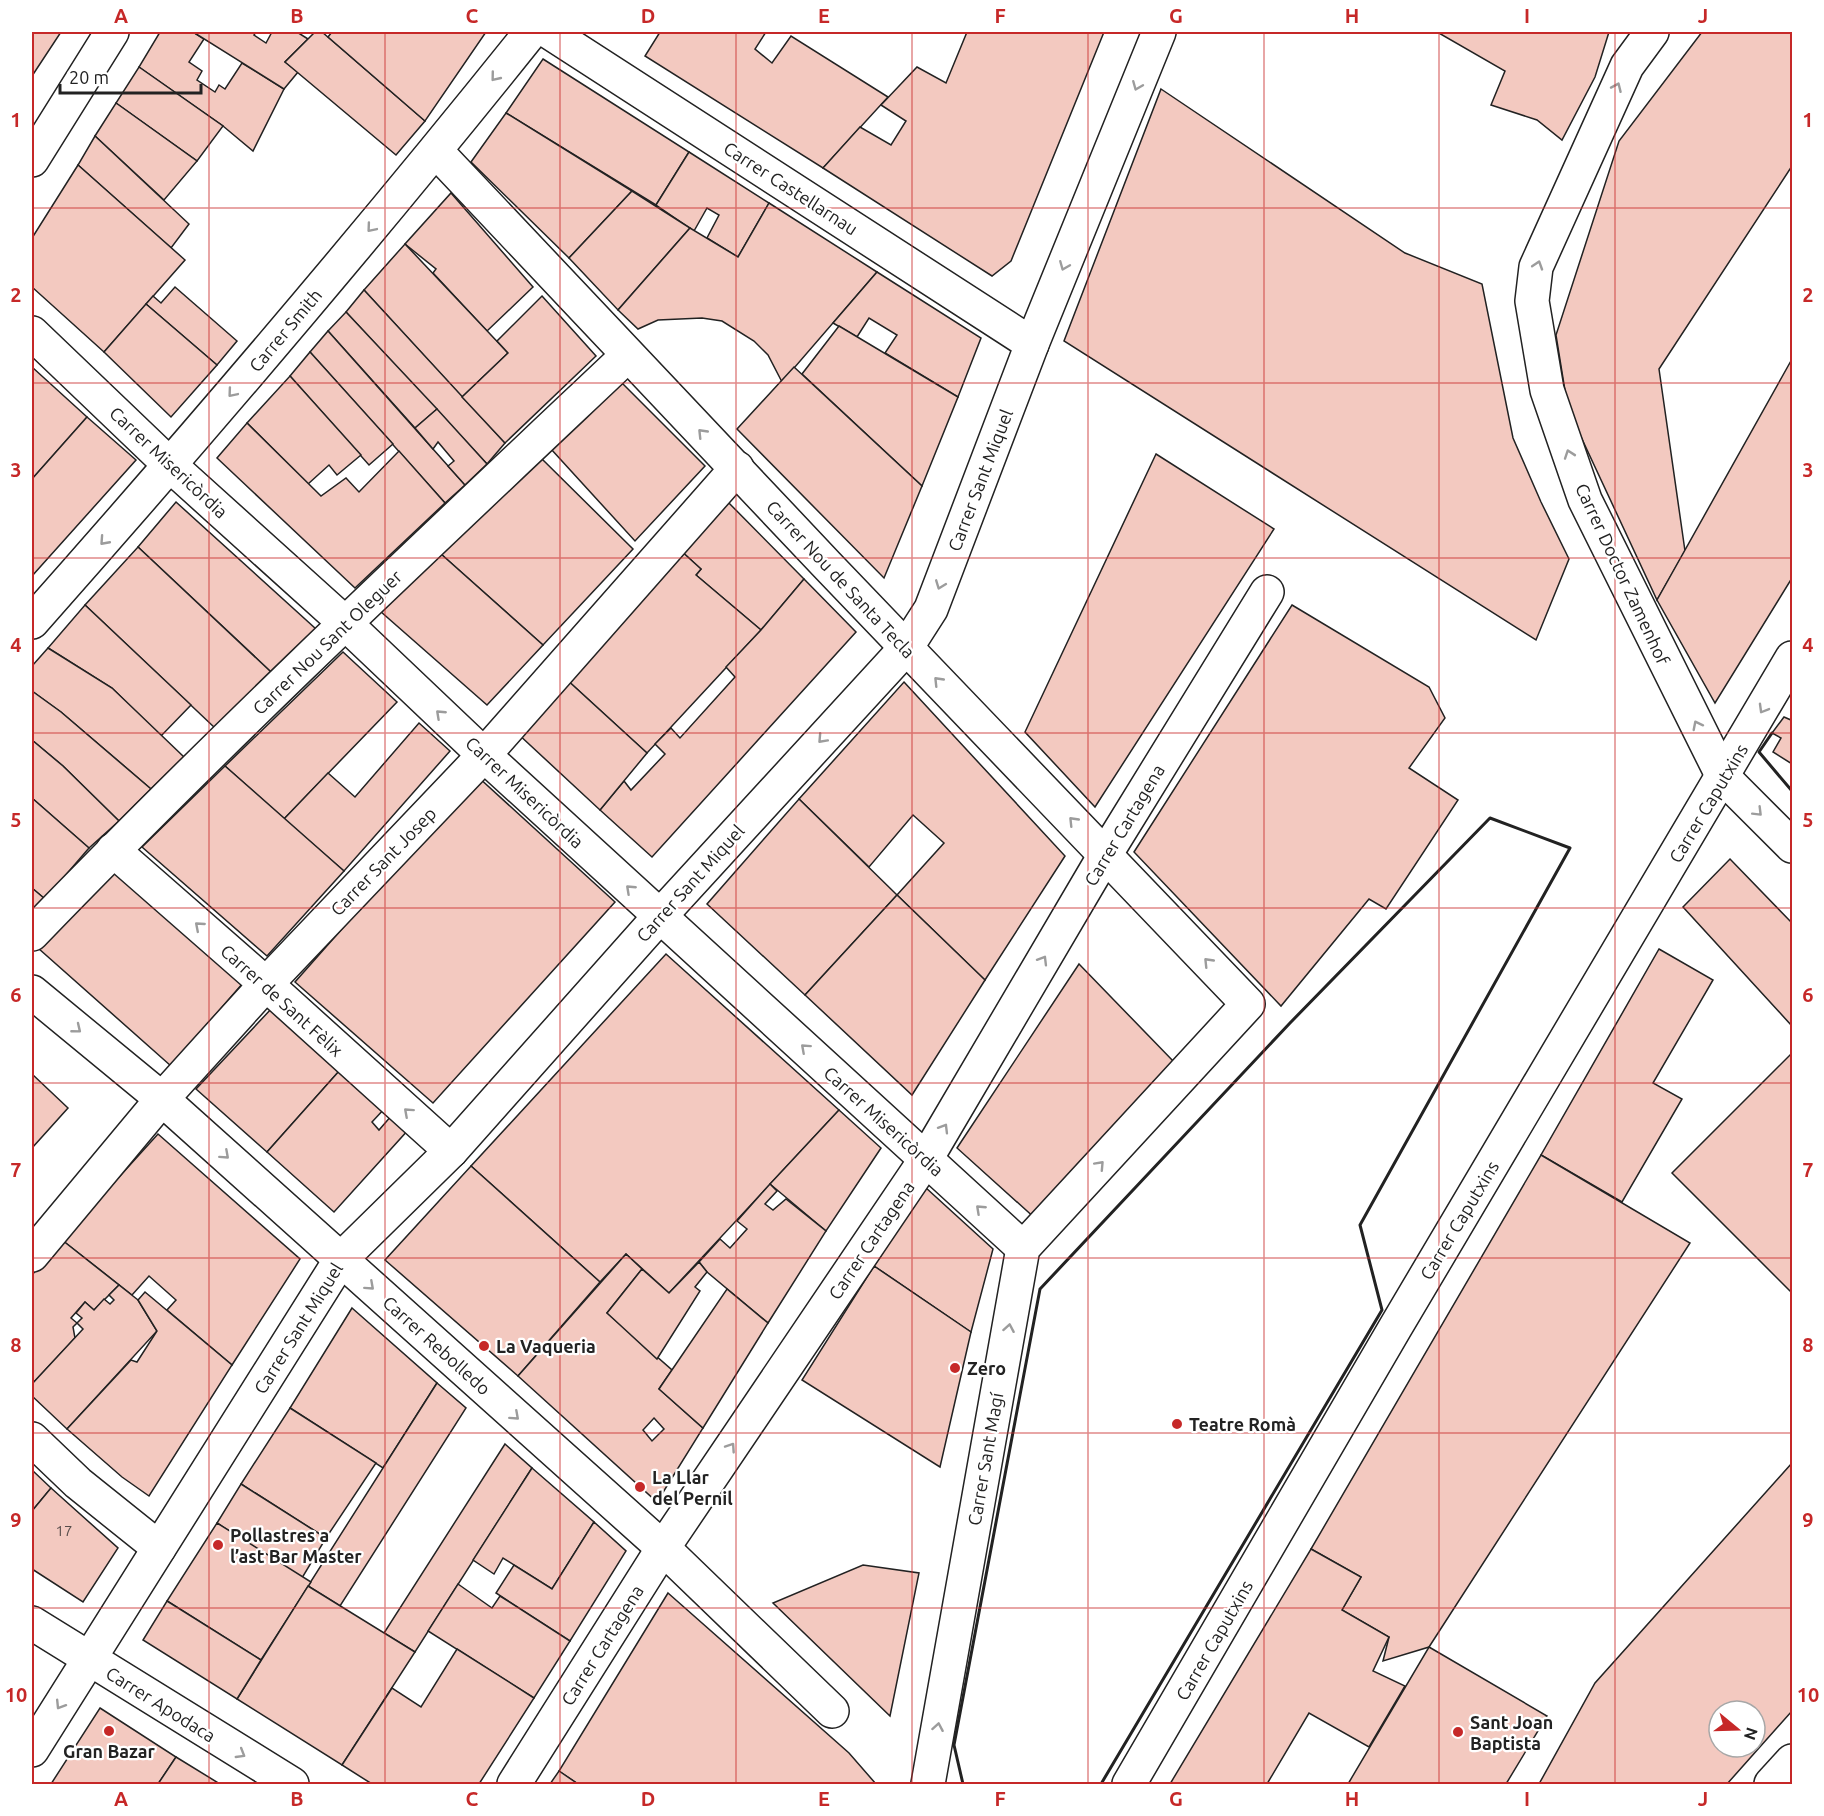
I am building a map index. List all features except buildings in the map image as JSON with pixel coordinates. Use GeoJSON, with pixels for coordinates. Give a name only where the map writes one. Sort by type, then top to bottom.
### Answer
{"type":"FeatureCollection","features":[{"type":"Feature","properties":{"kind":"street"},"geometry":{"type":"LineString","coordinates":[[32,160],[112,32]]}},
{"type":"Feature","properties":{"kind":"street","name":"Carrer Smith"},"geometry":{"type":"LineString","coordinates":[[32,622],[171,466],[436,151],[531,32]]}},
{"type":"Feature","properties":{"kind":"street","name":"Carrer Castellarnau"},"geometry":{"type":"LineString","coordinates":[[549,32],[1032,344]]}},
{"type":"Feature","properties":{"kind":"street","name":"Carrer Sant Miquel"},"geometry":{"type":"LineString","coordinates":[[32,1750],[341,1259],[451,1151],[660,916],[906,648],[931,609],[1032,344],[1159,32]]}},
{"type":"Feature","properties":{"kind":"street","name":"Carrer Doctor Zamenhof"},"geometry":{"type":"LineString","coordinates":[[1652,32],[1627,66],[1536,267],[1532,301],[1547,390],[1585,500],[1723,777],[1792,846]]}},
{"type":"Feature","properties":{"kind":"street","name":"Carrer Nou de Santa Tecla"},"geometry":{"type":"LineString","coordinates":[[436,151],[906,648],[1248,1004],[1023,1248]]}},
{"type":"Feature","properties":{"kind":"street","name":"Carrer Misericòrdia"},"geometry":{"type":"LineString","coordinates":[[32,333],[171,466],[345,623],[484,755],[1023,1248]]}},
{"type":"Feature","properties":{"kind":"street","name":"Carrer Nou Sant Oleguer"},"geometry":{"type":"LineString","coordinates":[[32,934],[112,850],[345,623],[628,355]]}},
{"type":"Feature","properties":{"kind":"street","name":"Carrer Sant Josep"},"geometry":{"type":"LineString","coordinates":[[32,1255],[162,1099],[266,984],[484,755],[737,468]]}},
{"type":"Feature","properties":{"kind":"street","name":"Carrer Cartagena"},"geometry":{"type":"LineString","coordinates":[[514,1785],[663,1548],[926,1159],[1105,855],[1267,592]]}},
{"type":"Feature","properties":{"kind":"street","name":"Carrer Caputxins"},"geometry":{"type":"LineString","coordinates":[[1129,1785],[1389,1339],[1792,658]]}},
{"type":"Feature","properties":{"kind":"street","name":"Carrer de Sant Fèlix"},"geometry":{"type":"LineString","coordinates":[[112,850],[266,984],[451,1151]]}},
{"type":"Feature","properties":{"kind":"street","name":"Carrer Rebolledo"},"geometry":{"type":"LineString","coordinates":[[32,992],[162,1099],[663,1548],[832,1711]]}},
{"type":"Feature","properties":{"kind":"street","name":"Carrer Sant Magí"},"geometry":{"type":"LineString","coordinates":[[928,1785],[1023,1248]]}},
{"type":"Feature","properties":{"kind":"street"},"geometry":{"type":"LineString","coordinates":[[32,1439],[78,1483],[159,1548]]}},
{"type":"Feature","properties":{"kind":"street","name":"Carrer Apodaca"},"geometry":{"type":"LineString","coordinates":[[32,1623],[292,1785]]}},
{"type":"Feature","properties":{"kind":"street"},"geometry":{"type":"LineString","coordinates":[[1770,1785],[1792,1761]]}},
{"type":"Feature","properties":{"kind":"wall"},"geometry":{"type":"LineString","coordinates":[[1772,733],[1759,752],[1792,791]]}},
{"type":"Feature","properties":{"kind":"wall"},"geometry":{"type":"LineString","coordinates":[[963,1784],[954,1745],[1040,1289],[1290,1023],[1490,818],[1570,848],[1360,1225],[1382,1310],[1101,1784]]}},
{"type":"Feature","properties":{"kind":"place","name":"La Vaqueria"},"geometry":{"type":"Point","coordinates":[484,1346]}},
{"type":"Feature","properties":{"kind":"place","name":"Zero"},"geometry":{"type":"Point","coordinates":[955,1368]}},
{"type":"Feature","properties":{"kind":"place","name":"Teatre Romà"},"geometry":{"type":"Point","coordinates":[1177,1424]}},
{"type":"Feature","properties":{"kind":"place","name":"La Llar del Pernil"},"geometry":{"type":"Point","coordinates":[640,1487]}},
{"type":"Feature","properties":{"kind":"place","name":"Pollastres a l’ast Bar Master"},"geometry":{"type":"Point","coordinates":[218,1545]}},
{"type":"Feature","properties":{"kind":"place","name":"Gran Bazar"},"geometry":{"type":"Point","coordinates":[109,1731]}},
{"type":"Feature","properties":{"kind":"place","name":"Sant Joan Baptista"},"geometry":{"type":"Point","coordinates":[1458,1732]}}]}
